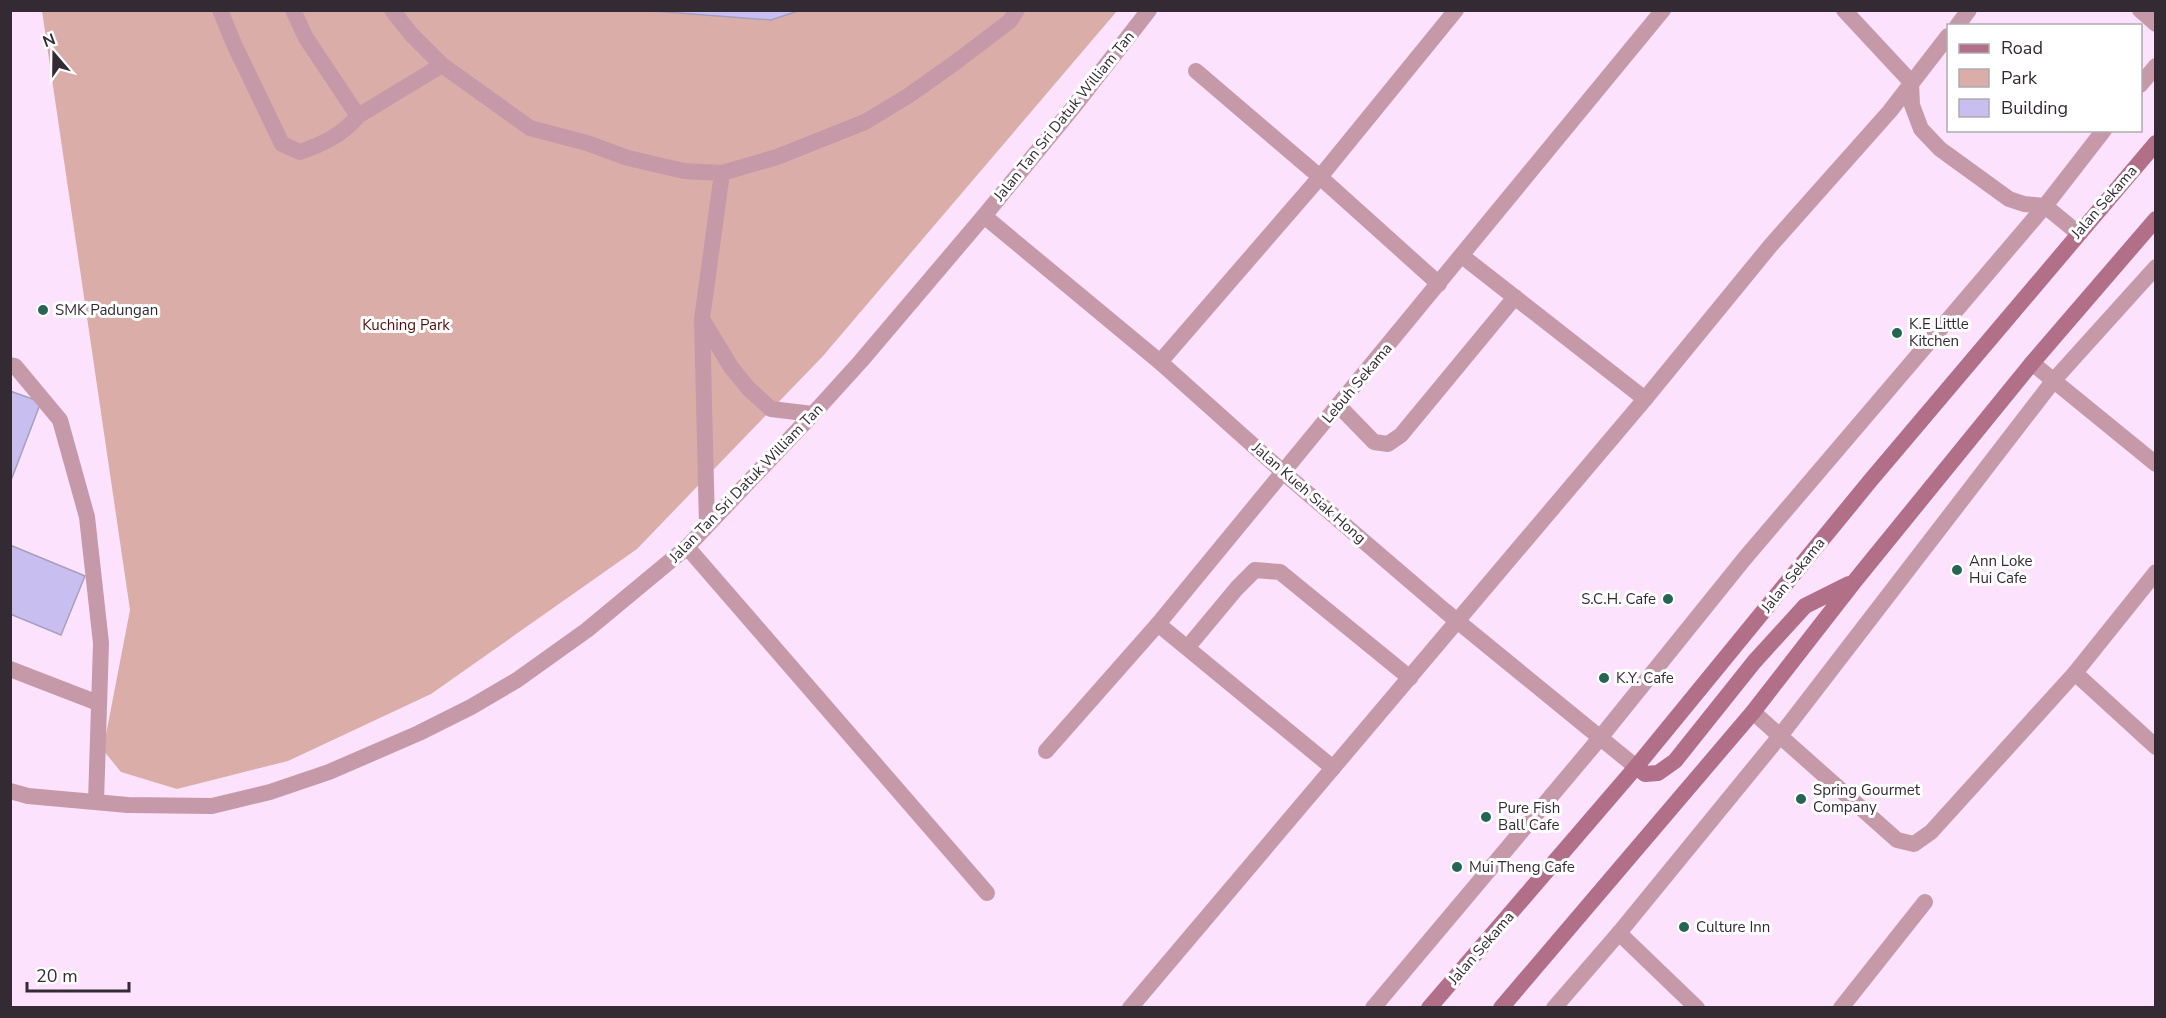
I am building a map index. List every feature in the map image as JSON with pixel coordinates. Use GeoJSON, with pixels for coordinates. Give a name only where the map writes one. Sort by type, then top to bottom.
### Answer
{"type":"FeatureCollection","features":[{"type":"Feature","properties":{"kind":"main road","name":"Jalan Sekama"},"geometry":{"type":"LineString","coordinates":[[1430,1008],[1636,767],[1870,481],[2156,142]]}},
{"type":"Feature","properties":{"kind":"main road"},"geometry":{"type":"LineString","coordinates":[[1501,1008],[1753,712],[1854,582],[2032,363],[2156,219]]}},
{"type":"Feature","properties":{"kind":"main road"},"geometry":{"type":"LineString","coordinates":[[1636,767],[1645,774],[1658,773],[1675,761],[1754,662],[1805,606],[1854,582]]}},
{"type":"Feature","properties":{"kind":"street"},"geometry":{"type":"LineString","coordinates":[[220,10],[282,144],[300,152],[322,145],[347,128],[358,116],[442,65]]}},
{"type":"Feature","properties":{"kind":"street"},"geometry":{"type":"LineString","coordinates":[[293,10],[306,39],[358,116]]}},
{"type":"Feature","properties":{"kind":"street"},"geometry":{"type":"LineString","coordinates":[[392,10],[411,34],[442,65],[530,128],[672,169],[722,173],[777,157],[865,122],[908,96],[956,62],[1010,21],[1017,10]]}},
{"type":"Feature","properties":{"kind":"street","name":"Jalan Tan Sri Datuk William Tan"},"geometry":{"type":"LineString","coordinates":[[10,791],[28,796],[128,805],[212,806],[270,792],[329,772],[399,742],[471,707],[517,680],[587,630],[687,547],[813,414],[984,216],[1072,110],[1149,10]]}},
{"type":"Feature","properties":{"kind":"street"},"geometry":{"type":"LineString","coordinates":[[1161,362],[1320,177],[1456,10]]}},
{"type":"Feature","properties":{"kind":"street","name":"Lebuh Sekama"},"geometry":{"type":"LineString","coordinates":[[1046,751],[1158,624],[1663,10]]}},
{"type":"Feature","properties":{"kind":"street"},"geometry":{"type":"LineString","coordinates":[[1844,10],[1911,82],[1912,105],[1921,129],[1940,149],[2009,199],[2024,204],[2045,206],[2078,233]]}},
{"type":"Feature","properties":{"kind":"street"},"geometry":{"type":"LineString","coordinates":[[1958,24],[1969,10]]}},
{"type":"Feature","properties":{"kind":"street"},"geometry":{"type":"LineString","coordinates":[[2140,10],[2156,24]]}},
{"type":"Feature","properties":{"kind":"street"},"geometry":{"type":"LineString","coordinates":[[1130,1008],[1645,399],[1771,245],[1890,111],[1947,37]]}},
{"type":"Feature","properties":{"kind":"street"},"geometry":{"type":"LineString","coordinates":[[2142,83],[2156,66]]}},
{"type":"Feature","properties":{"kind":"street"},"geometry":{"type":"LineString","coordinates":[[1196,71],[1320,177],[1439,284]]}},
{"type":"Feature","properties":{"kind":"street"},"geometry":{"type":"LineString","coordinates":[[1373,1008],[1600,738],[1745,558],[2045,206],[2102,132]]}},
{"type":"Feature","properties":{"kind":"street"},"geometry":{"type":"LineString","coordinates":[[707,525],[702,318],[722,173]]}},
{"type":"Feature","properties":{"kind":"street","name":"Jalan Kueh Siak Hong"},"geometry":{"type":"LineString","coordinates":[[984,216],[1161,362],[1284,472],[1458,621],[1636,767]]}},
{"type":"Feature","properties":{"kind":"street"},"geometry":{"type":"LineString","coordinates":[[1462,256],[1645,399]]}},
{"type":"Feature","properties":{"kind":"street"},"geometry":{"type":"LineString","coordinates":[[1554,1008],[1619,933],[1780,736],[2054,380],[2156,267]]}},
{"type":"Feature","properties":{"kind":"street"},"geometry":{"type":"LineString","coordinates":[[1338,405],[1374,442],[1388,444],[1401,435],[1515,297]]}},
{"type":"Feature","properties":{"kind":"street"},"geometry":{"type":"LineString","coordinates":[[702,318],[731,367],[748,388],[771,409],[813,414]]}},
{"type":"Feature","properties":{"kind":"street"},"geometry":{"type":"LineString","coordinates":[[2032,363],[2156,464]]}},
{"type":"Feature","properties":{"kind":"street"},"geometry":{"type":"LineString","coordinates":[[10,365],[15,366],[60,420],[87,517],[101,643],[96,802]]}},
{"type":"Feature","properties":{"kind":"street"},"geometry":{"type":"LineString","coordinates":[[687,547],[987,893]]}},
{"type":"Feature","properties":{"kind":"street"},"geometry":{"type":"LineString","coordinates":[[1187,648],[1255,570],[1280,572],[1410,678]]}},
{"type":"Feature","properties":{"kind":"street"},"geometry":{"type":"LineString","coordinates":[[1753,712],[1897,840],[1914,844],[1930,832],[2075,673],[2156,572]]}},
{"type":"Feature","properties":{"kind":"street"},"geometry":{"type":"LineString","coordinates":[[1158,624],[1333,768]]}},
{"type":"Feature","properties":{"kind":"street"},"geometry":{"type":"LineString","coordinates":[[10,669],[99,703]]}},
{"type":"Feature","properties":{"kind":"street"},"geometry":{"type":"LineString","coordinates":[[2075,673],[2156,747]]}},
{"type":"Feature","properties":{"kind":"street"},"geometry":{"type":"LineString","coordinates":[[1840,1008],[1925,902]]}},
{"type":"Feature","properties":{"kind":"street"},"geometry":{"type":"LineString","coordinates":[[1619,933],[1697,1008]]}},
{"type":"Feature","properties":{"kind":"green space","name":"Kuching Park"},"geometry":{"type":"Polygon","coordinates":[[[42,11],[1117,11],[823,356],[637,549],[431,694],[288,761],[177,789],[121,772],[103,750],[130,610],[42,11]]]}},
{"type":"Feature","properties":{"kind":"building"},"geometry":{"type":"Polygon","coordinates":[[[639,10],[801,10],[771,20],[639,10]]]}},
{"type":"Feature","properties":{"kind":"building"},"geometry":{"type":"Polygon","coordinates":[[[10,391],[41,402],[10,483],[10,391]]]}},
{"type":"Feature","properties":{"kind":"building"},"geometry":{"type":"Polygon","coordinates":[[[10,545],[85,576],[61,635],[10,614],[10,545]]]}},
{"type":"Feature","properties":{"kind":"place","name":"SMK Padungan"},"geometry":{"type":"Point","coordinates":[43,310]}},
{"type":"Feature","properties":{"kind":"place","name":"K.E Little Kitchen"},"geometry":{"type":"Point","coordinates":[1897,333]}},
{"type":"Feature","properties":{"kind":"place","name":"Ann Loke Hui Cafe"},"geometry":{"type":"Point","coordinates":[1957,570]}},
{"type":"Feature","properties":{"kind":"place","name":"S.C.H. Cafe"},"geometry":{"type":"Point","coordinates":[1668,599]}},
{"type":"Feature","properties":{"kind":"place","name":"K.Y. Cafe"},"geometry":{"type":"Point","coordinates":[1604,678]}},
{"type":"Feature","properties":{"kind":"place","name":"Spring Gourmet Company"},"geometry":{"type":"Point","coordinates":[1801,799]}},
{"type":"Feature","properties":{"kind":"place","name":"Pure Fish Ball Cafe"},"geometry":{"type":"Point","coordinates":[1486,817]}},
{"type":"Feature","properties":{"kind":"place","name":"Mui Theng Cafe"},"geometry":{"type":"Point","coordinates":[1457,867]}},
{"type":"Feature","properties":{"kind":"place","name":"Culture Inn"},"geometry":{"type":"Point","coordinates":[1684,927]}}]}
